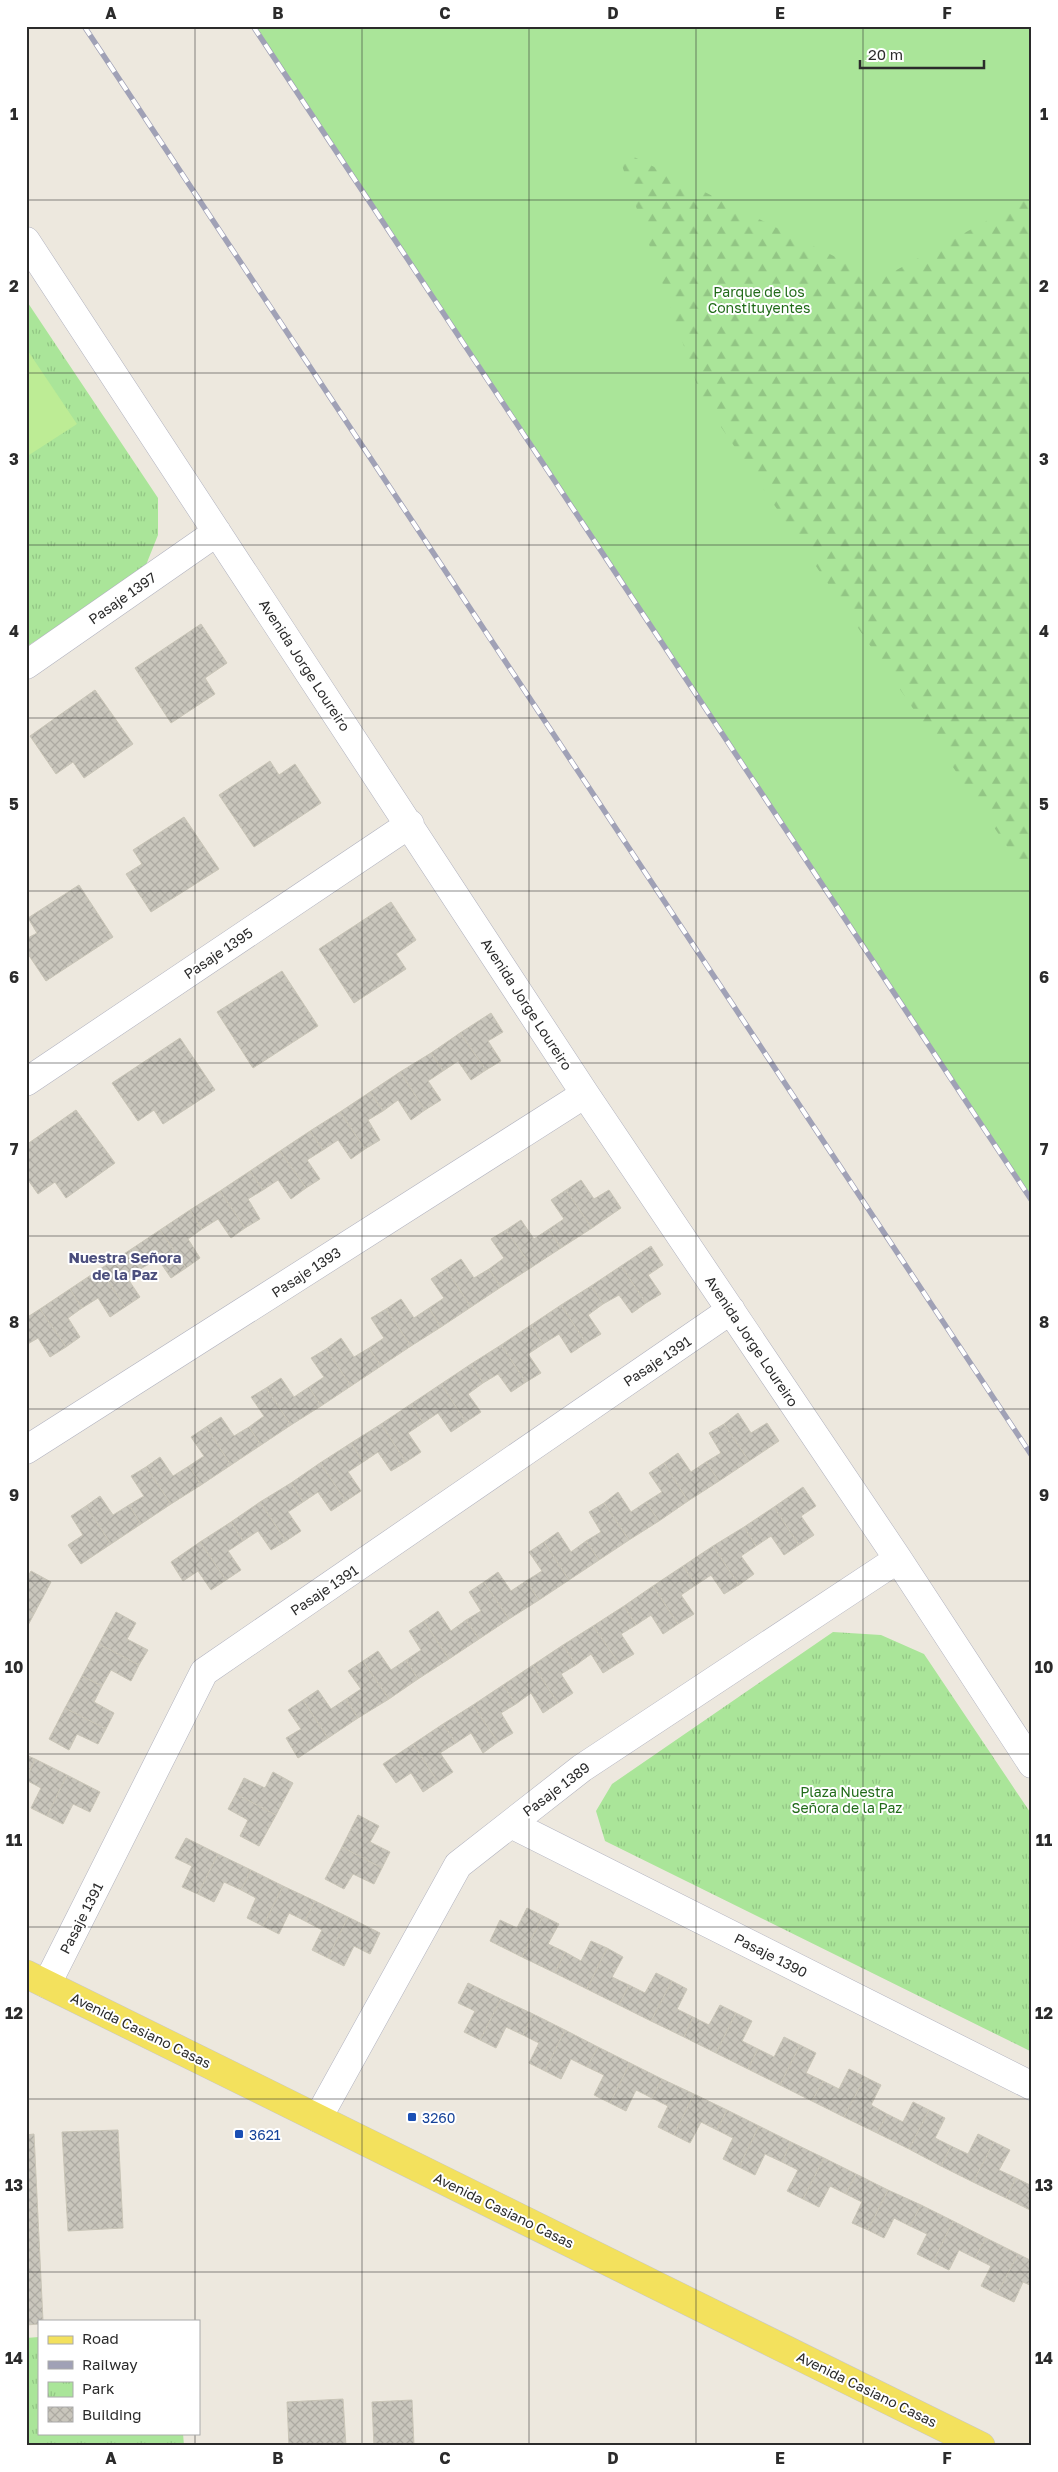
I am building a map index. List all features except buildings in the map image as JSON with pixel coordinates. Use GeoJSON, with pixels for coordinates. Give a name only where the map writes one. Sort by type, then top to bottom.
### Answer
{"type":"FeatureCollection","features":[{"type":"Feature","properties":{"kind":"main road","name":"Avenida Casiano Casas"},"geometry":{"type":"LineString","coordinates":[[37,1979],[981,2446]]}},
{"type":"Feature","properties":{"kind":"street","name":"Avenida Jorge Loureiro"},"geometry":{"type":"LineString","coordinates":[[26,241],[410,824],[585,1094],[898,1559],[1032,1764]]}},
{"type":"Feature","properties":{"kind":"street","name":"Pasaje 1397"},"geometry":{"type":"LineString","coordinates":[[26,665],[218,532]]}},
{"type":"Feature","properties":{"kind":"street","name":"Pasaje 1395"},"geometry":{"type":"LineString","coordinates":[[26,1082],[410,824]]}},
{"type":"Feature","properties":{"kind":"street","name":"Pasaje 1393"},"geometry":{"type":"LineString","coordinates":[[26,1450],[585,1094]]}},
{"type":"Feature","properties":{"kind":"street","name":"Pasaje 1391"},"geometry":{"type":"LineString","coordinates":[[37,1979],[204,1672],[731,1310]]}},
{"type":"Feature","properties":{"kind":"street","name":"Pasaje 1389"},"geometry":{"type":"LineString","coordinates":[[318,2118],[458,1865],[582,1768],[898,1559]]}},
{"type":"Feature","properties":{"kind":"street","name":"Pasaje 1390"},"geometry":{"type":"LineString","coordinates":[[510,1824],[1032,2086]]}},
{"type":"Feature","properties":{"kind":"green space","name":"Parque de los Constituyentes"},"geometry":{"type":"Polygon","coordinates":[[[253,26],[1032,26],[1032,1201],[253,26]]]}},
{"type":"Feature","properties":{"kind":"green space"},"geometry":{"type":"Polygon","coordinates":[[[616,148],[880,279],[1032,196],[1032,883],[702,399],[616,148]]]}},
{"type":"Feature","properties":{"kind":"green space"},"geometry":{"type":"Polygon","coordinates":[[[26,300],[158,498],[158,535],[144,570],[26,647],[26,300]]]}},
{"type":"Feature","properties":{"kind":"green space"},"geometry":{"type":"Polygon","coordinates":[[[26,348],[77,424],[26,457],[26,348]]]}},
{"type":"Feature","properties":{"kind":"green space","name":"Plaza Nuestra Señora de la Paz"},"geometry":{"type":"Polygon","coordinates":[[[833,1632],[881,1635],[924,1654],[1032,1815],[1032,2052],[605,1841],[596,1811],[612,1784],[833,1632]]]}},
{"type":"Feature","properties":{"kind":"green space"},"geometry":{"type":"Polygon","coordinates":[[[38,2337],[38,2434],[183,2434],[184,2446],[26,2446],[26,2338],[38,2337]]]}},
{"type":"Feature","properties":{"kind":"railway"},"geometry":{"type":"LineString","coordinates":[[84,26],[1032,1456]]}},
{"type":"Feature","properties":{"kind":"railway"},"geometry":{"type":"LineString","coordinates":[[253,26],[1032,1201]]}},
{"type":"Feature","properties":{"kind":"place","name":"3260"},"geometry":{"type":"Point","coordinates":[412,2117]}},
{"type":"Feature","properties":{"kind":"place","name":"3621"},"geometry":{"type":"Point","coordinates":[239,2134]}},
{"type":"Feature","properties":{"kind":"district","name":"Nuestra Señora de la Paz"},"geometry":{"type":"Point","coordinates":[125,1266]}}]}
